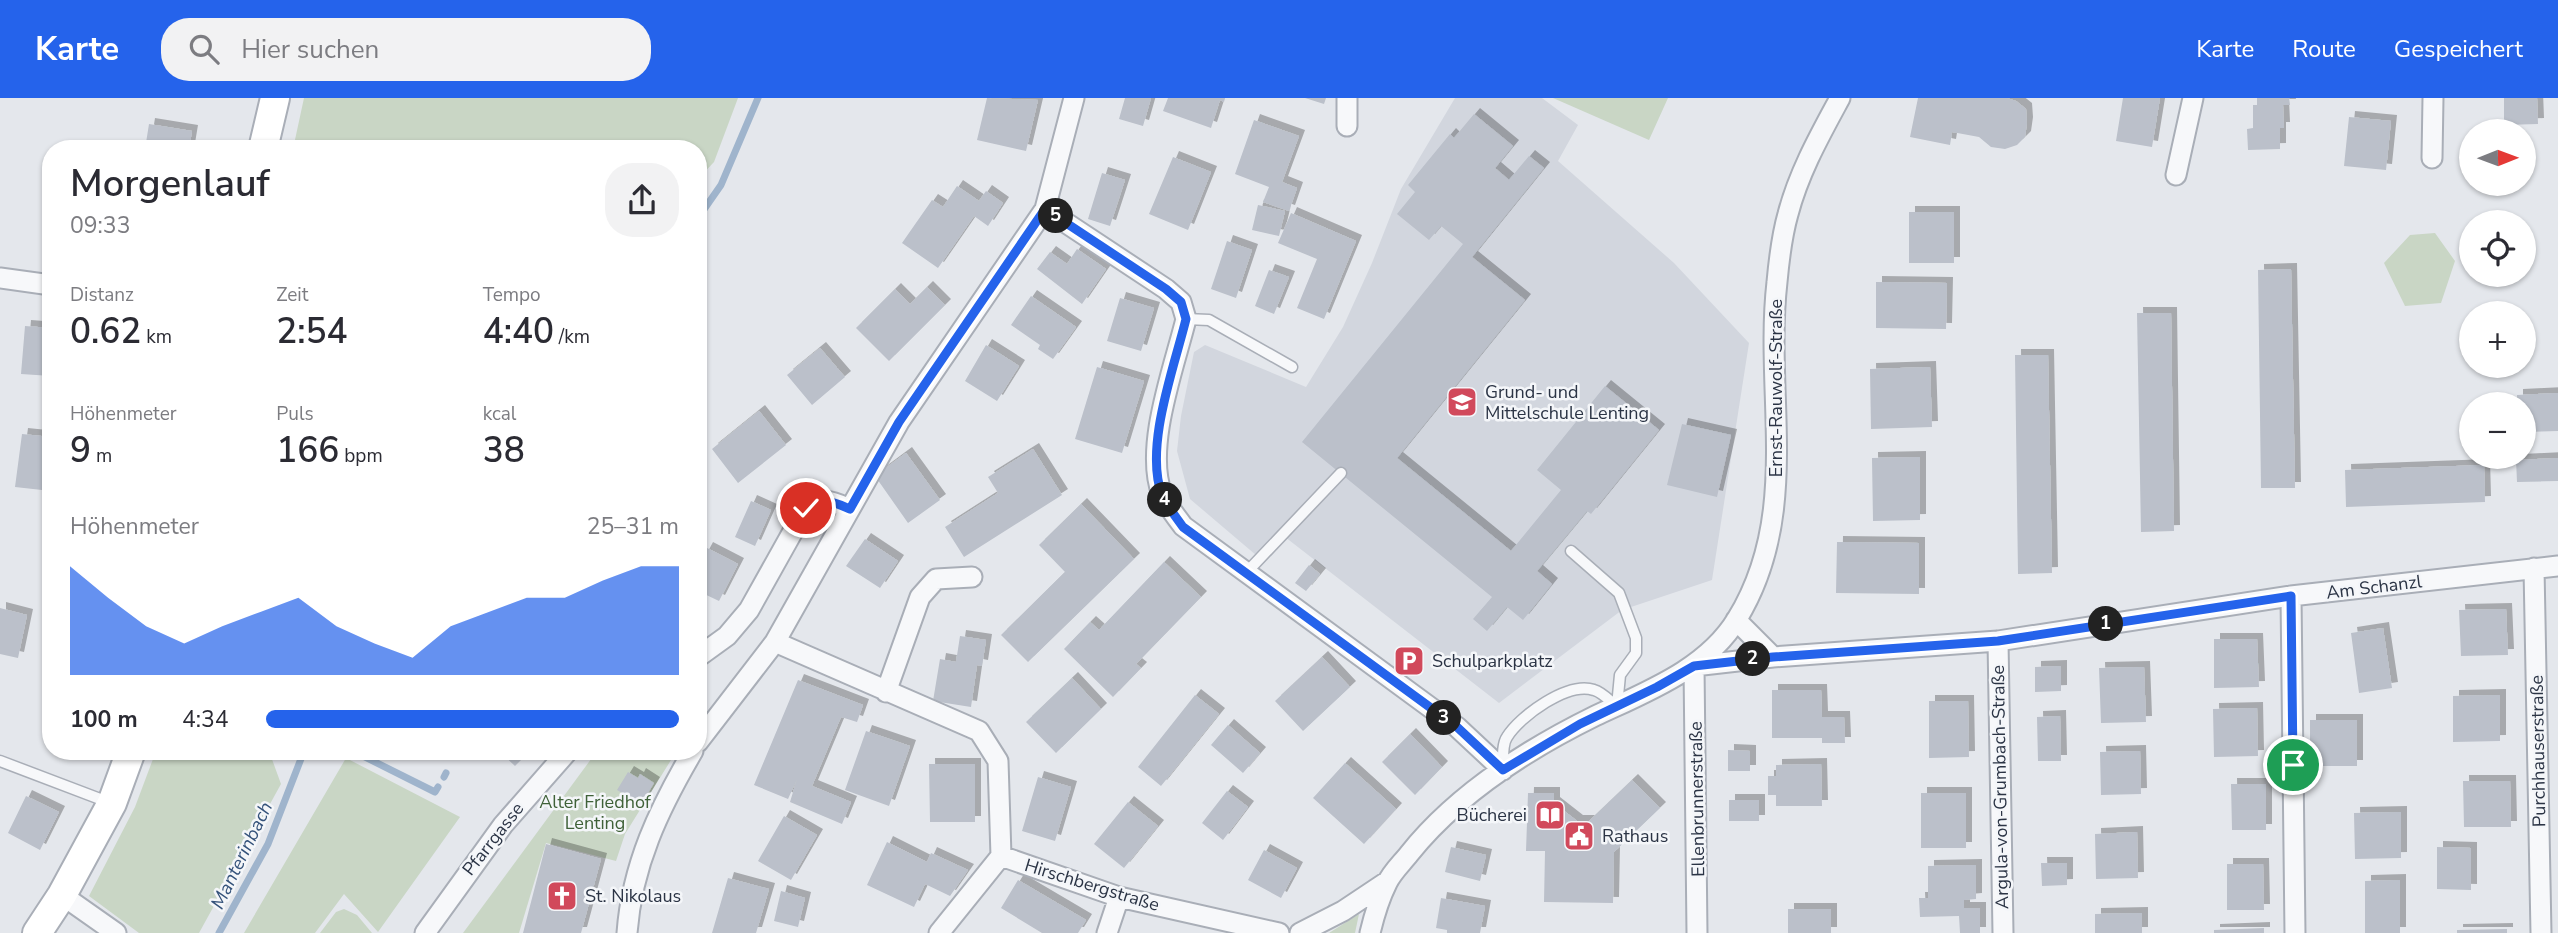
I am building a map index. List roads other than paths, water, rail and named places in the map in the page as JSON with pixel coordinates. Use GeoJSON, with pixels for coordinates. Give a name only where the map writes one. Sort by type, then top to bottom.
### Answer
{"type":"FeatureCollection","features":[{"type":"Feature","properties":{"kind":"street"},"geometry":{"type":"LineString","coordinates":[[265,140],[275,98]]}},
{"type":"Feature","properties":{"kind":"street"},"geometry":{"type":"LineString","coordinates":[[707,731],[775,642],[899,422],[1045,209],[1074,98]]}},
{"type":"Feature","properties":{"kind":"street"},"geometry":{"type":"LineString","coordinates":[[1347,98],[1347,126]]}},
{"type":"Feature","properties":{"kind":"street","name":"Ernst-Rauwolf-Straße"},"geometry":{"type":"LineString","coordinates":[[1694,666],[1736,621],[1754,585],[1768,544],[1776,500],[1774,327],[1777,281],[1787,214],[1811,152],[1840,98]]}},
{"type":"Feature","properties":{"kind":"street"},"geometry":{"type":"LineString","coordinates":[[2176,175],[2193,98]]}},
{"type":"Feature","properties":{"kind":"street"},"geometry":{"type":"LineString","coordinates":[[2432,98],[2432,158]]}},
{"type":"Feature","properties":{"kind":"street"},"geometry":{"type":"LineString","coordinates":[[1045,209],[1166,289],[1181,302],[1186,319],[1157,435],[1155,465],[1163,496],[1183,527],[1457,727],[1503,770]]}},
{"type":"Feature","properties":{"kind":"street"},"geometry":{"type":"LineString","coordinates":[[0,278],[42,284]]}},
{"type":"Feature","properties":{"kind":"street"},"geometry":{"type":"LineString","coordinates":[[707,650],[727,636],[749,610],[806,508],[820,500],[834,502],[850,509]]}},
{"type":"Feature","properties":{"kind":"street","name":"Am Schanzl"},"geometry":{"type":"LineString","coordinates":[[1694,666],[1773,657],[1998,641],[2291,596],[2558,566]]}},
{"type":"Feature","properties":{"kind":"street","name":"Purchhauserstraße"},"geometry":{"type":"LineString","coordinates":[[2534,568],[2542,933]]}},
{"type":"Feature","properties":{"kind":"street"},"geometry":{"type":"LineString","coordinates":[[886,692],[920,597],[936,579],[972,577]]}},
{"type":"Feature","properties":{"kind":"street"},"geometry":{"type":"LineString","coordinates":[[2291,596],[2295,933]]}},
{"type":"Feature","properties":{"kind":"street"},"geometry":{"type":"LineString","coordinates":[[1736,621],[1773,657]]}},
{"type":"Feature","properties":{"kind":"street","name":"Argula-von-Grumbach-Straße"},"geometry":{"type":"LineString","coordinates":[[1998,641],[2003,933]]}},
{"type":"Feature","properties":{"kind":"street"},"geometry":{"type":"LineString","coordinates":[[775,642],[979,731],[998,761],[1001,856]]}},
{"type":"Feature","properties":{"kind":"street"},"geometry":{"type":"LineString","coordinates":[[1300,933],[1343,911],[1388,881],[1416,845],[1454,806],[1503,770],[1580,724],[1694,666]]}},
{"type":"Feature","properties":{"kind":"street","name":"Ellenbrunnerstraße"},"geometry":{"type":"LineString","coordinates":[[1694,666],[1697,933]]}},
{"type":"Feature","properties":{"kind":"street"},"geometry":{"type":"LineString","coordinates":[[37,933],[62,895],[112,803],[128,760]]}},
{"type":"Feature","properties":{"kind":"street","name":"Pfarrgasse"},"geometry":{"type":"LineString","coordinates":[[425,933],[503,825],[560,760]]}},
{"type":"Feature","properties":{"kind":"street"},"geometry":{"type":"LineString","coordinates":[[627,933],[629,900],[640,861],[665,798],[688,760]]}},
{"type":"Feature","properties":{"kind":"street","name":"Hirschbergstraße"},"geometry":{"type":"LineString","coordinates":[[939,933],[1001,856],[1119,897],[1279,933]]}},
{"type":"Feature","properties":{"kind":"street"},"geometry":{"type":"LineString","coordinates":[[1370,933],[1388,881]]}},
{"type":"Feature","properties":{"kind":"street"},"geometry":{"type":"LineString","coordinates":[[62,895],[116,933]]}},
{"type":"Feature","properties":{"kind":"street"},"geometry":{"type":"LineString","coordinates":[[1107,933],[1119,897]]}},
{"type":"Feature","properties":{"kind":"lane"},"geometry":{"type":"LineString","coordinates":[[1186,319],[1209,320],[1292,367]]}},
{"type":"Feature","properties":{"kind":"lane"},"geometry":{"type":"LineString","coordinates":[[1245,574],[1340,473]]}},
{"type":"Feature","properties":{"kind":"lane"},"geometry":{"type":"LineString","coordinates":[[1503,770],[1505,739],[1524,717],[1562,693],[1595,690],[1616,706],[1620,675],[1636,653],[1636,638],[1619,593],[1571,551]]}},
{"type":"Feature","properties":{"kind":"lane"},"geometry":{"type":"LineString","coordinates":[[0,761],[112,803]]}},
{"type":"Feature","properties":{"kind":"waterway","name":"Manterinbach"},"geometry":{"type":"LineString","coordinates":[[707,205],[721,185],[758,98]]}},
{"type":"Feature","properties":{"kind":"waterway","name":"Manterinbach"},"geometry":{"type":"LineString","coordinates":[[219,933],[268,844],[301,760]]}},
{"type":"Feature","properties":{"kind":"waterway"},"geometry":{"type":"LineString","coordinates":[[371,760],[435,792],[438,787]]}},
{"type":"Feature","properties":{"kind":"waterway"},"geometry":{"type":"LineString","coordinates":[[444,777],[446,773]]}},
{"type":"Feature","properties":{"kind":"place","name":"Grund- und Mittelschule Lenting"},"geometry":{"type":"Point","coordinates":[1462,402]}},
{"type":"Feature","properties":{"kind":"place","name":"Schulparkplatz"},"geometry":{"type":"Point","coordinates":[1409,661]}},
{"type":"Feature","properties":{"kind":"place","name":"Bücherei"},"geometry":{"type":"Point","coordinates":[1550,815]}},
{"type":"Feature","properties":{"kind":"place","name":"Rathaus"},"geometry":{"type":"Point","coordinates":[1579,836]}},
{"type":"Feature","properties":{"kind":"place","name":"St. Nikolaus"},"geometry":{"type":"Point","coordinates":[562,896]}},
{"type":"Feature","properties":{"kind":"park label","name":"Alter Friedhof Lenting"},"geometry":{"type":"Point","coordinates":[595,812]}}]}
